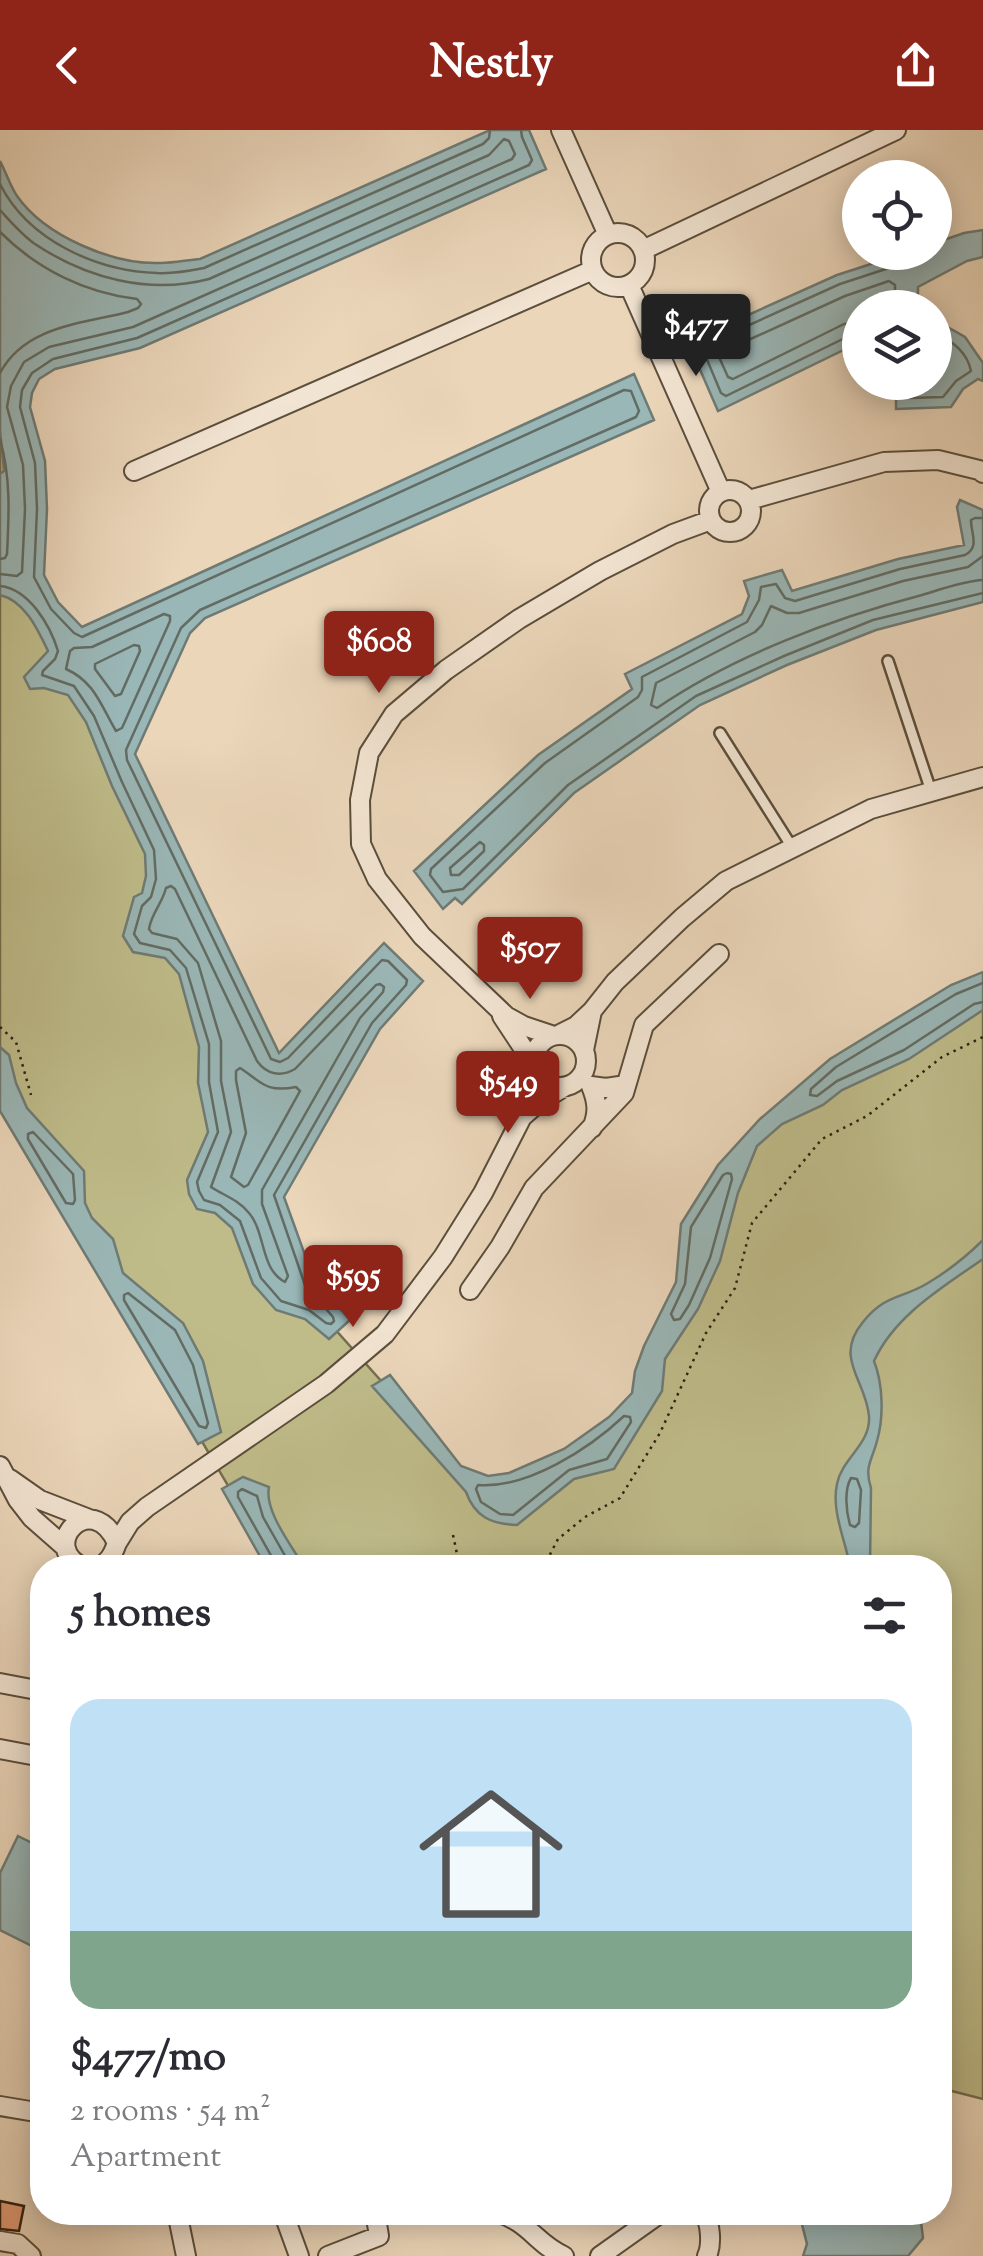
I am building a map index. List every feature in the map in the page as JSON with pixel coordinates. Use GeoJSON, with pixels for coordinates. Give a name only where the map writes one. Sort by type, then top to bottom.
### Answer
{"type":"FeatureCollection","features":[{"type":"Feature","properties":{"kind":"street"},"geometry":{"type":"LineString","coordinates":[[561,130],[608,235]]}},
{"type":"Feature","properties":{"kind":"street"},"geometry":{"type":"LineString","coordinates":[[644,250],[896,130]]}},
{"type":"Feature","properties":{"kind":"street"},"geometry":{"type":"LineString","coordinates":[[618,232],[638,241],[644,250],[646,260],[638,280],[618,288],[598,279],[590,260],[599,240],[618,232]]}},
{"type":"Feature","properties":{"kind":"street"},"geometry":{"type":"LineString","coordinates":[[134,470],[593,270]]}},
{"type":"Feature","properties":{"kind":"street"},"geometry":{"type":"LineString","coordinates":[[628,286],[720,492]]}},
{"type":"Feature","properties":{"kind":"street"},"geometry":{"type":"LineString","coordinates":[[749,500],[884,462],[938,460],[982,468]]}},
{"type":"Feature","properties":{"kind":"street"},"geometry":{"type":"LineString","coordinates":[[736,490],[749,500],[750,520],[740,530],[720,530],[711,520],[710,504],[720,492],[736,490]]}},
{"type":"Feature","properties":{"kind":"street"},"geometry":{"type":"LineString","coordinates":[[584,1050],[572,1038],[515,1021],[489,1000],[422,936],[378,880],[361,844],[360,800],[369,753],[394,714],[446,670],[519,619],[600,571],[673,534],[711,520]]}},
{"type":"Feature","properties":{"kind":"street"},"geometry":{"type":"LineString","coordinates":[[114,1554],[130,1522],[147,1507],[326,1384],[385,1334],[443,1257],[482,1192],[522,1117],[536,1070],[535,1050],[543,1040],[576,1026],[615,982],[726,881],[870,808],[983,777]]}},
{"type":"Feature","properties":{"kind":"street"},"geometry":{"type":"LineString","coordinates":[[470,1290],[534,1188],[624,1093],[644,1025],[719,954]]}},
{"type":"Feature","properties":{"kind":"street"},"geometry":{"type":"LineString","coordinates":[[489,1000],[548,1084],[564,1087]]}},
{"type":"Feature","properties":{"kind":"street"},"geometry":{"type":"LineString","coordinates":[[592,1011],[584,1050],[587,1080],[597,1102],[592,1128]]}},
{"type":"Feature","properties":{"kind":"street"},"geometry":{"type":"LineString","coordinates":[[522,1117],[576,1082],[587,1080],[606,1088],[626,1085]]}},
{"type":"Feature","properties":{"kind":"street"},"geometry":{"type":"LineString","coordinates":[[3,1471],[40,1500],[109,1528],[114,1554]]}},
{"type":"Feature","properties":{"kind":"street"},"geometry":{"type":"LineString","coordinates":[[3,1471],[18,1500],[68,1555]]}},
{"type":"Feature","properties":{"kind":"street"},"geometry":{"type":"LineString","coordinates":[[65,1547],[68,1530],[76,1522],[147,1507]]}},
{"type":"Feature","properties":{"kind":"street"},"geometry":{"type":"LineString","coordinates":[[0,1682],[30,1689]]}},
{"type":"Feature","properties":{"kind":"street"},"geometry":{"type":"LineString","coordinates":[[0,1749],[30,1755]]}},
{"type":"Feature","properties":{"kind":"street"},"geometry":{"type":"LineString","coordinates":[[0,2106],[30,2112]]}},
{"type":"Feature","properties":{"kind":"street"},"geometry":{"type":"LineString","coordinates":[[180,2225],[186,2256]]}},
{"type":"Feature","properties":{"kind":"street"},"geometry":{"type":"LineString","coordinates":[[288,2225],[300,2256]]}},
{"type":"Feature","properties":{"kind":"street"},"geometry":{"type":"LineString","coordinates":[[328,2256],[379,2236],[377,2225]]}},
{"type":"Feature","properties":{"kind":"street"},"geometry":{"type":"LineString","coordinates":[[524,2225],[553,2252],[564,2256]]}},
{"type":"Feature","properties":{"kind":"street"},"geometry":{"type":"LineString","coordinates":[[600,2256],[644,2225]]}},
{"type":"Feature","properties":{"kind":"street"},"geometry":{"type":"LineString","coordinates":[[708,2225],[708,2256]]}},
{"type":"Feature","properties":{"kind":"street"},"geometry":{"type":"LineString","coordinates":[[0,2241],[18,2244],[31,2256]]}},
{"type":"Feature","properties":{"kind":"lane"},"geometry":{"type":"LineString","coordinates":[[888,661],[930,792]]}},
{"type":"Feature","properties":{"kind":"lane"},"geometry":{"type":"LineString","coordinates":[[720,733],[792,847]]}},
{"type":"Feature","properties":{"kind":"path"},"geometry":{"type":"LineString","coordinates":[[0,1027],[16,1042],[31,1095]]}},
{"type":"Feature","properties":{"kind":"path"},"geometry":{"type":"LineString","coordinates":[[550,1555],[558,1539],[585,1517],[620,1498],[660,1433],[706,1333],[735,1288],[752,1223],[822,1139],[867,1116],[942,1057],[983,1037]]}},
{"type":"Feature","properties":{"kind":"path"},"geometry":{"type":"LineString","coordinates":[[452,1535],[457,1555]]}},
{"type":"Feature","properties":{"kind":"shaded area"},"geometry":{"type":"Polygon","coordinates":[[[0,300],[19,553],[254,1043],[276,1263],[481,1493],[633,1414],[754,1137],[983,987],[983,2099],[952,2091],[952,1555],[269,1555],[0,1099],[0,300]]]}},
{"type":"Feature","properties":{"kind":"water"},"geometry":{"type":"Polygon","coordinates":[[[490,130],[529,130],[546,169],[140,348],[55,369],[39,379],[30,407],[45,461],[44,575],[58,602],[82,627],[634,374],[654,420],[205,618],[190,633],[135,754],[279,1053],[384,943],[423,981],[380,1029],[284,1197],[314,1280],[350,1320],[329,1339],[305,1319],[276,1310],[253,1284],[232,1228],[215,1213],[197,1209],[189,1194],[187,1180],[208,1132],[198,1083],[199,1047],[179,974],[165,958],[133,952],[123,936],[134,897],[142,893],[145,854],[86,722],[68,695],[44,688],[30,689],[24,677],[48,651],[24,610],[0,595],[0,474],[4,471],[0,430],[0,161],[17,196],[62,235],[122,259],[166,263],[200,259],[490,130]]]}},
{"type":"Feature","properties":{"kind":"water"},"geometry":{"type":"Polygon","coordinates":[[[983,230],[983,257],[952,269],[952,237],[983,230]]]}},
{"type":"Feature","properties":{"kind":"water"},"geometry":{"type":"Polygon","coordinates":[[[852,270],[950,270],[918,290],[842,290],[842,351],[718,411],[688,342],[852,270]]]}},
{"type":"Feature","properties":{"kind":"water"},"geometry":{"type":"Polygon","coordinates":[[[952,330],[965,337],[983,363],[983,381],[978,379],[963,389],[951,407],[896,409],[896,400],[952,400],[952,330]]]}},
{"type":"Feature","properties":{"kind":"water"},"geometry":{"type":"Polygon","coordinates":[[[960,500],[983,510],[983,602],[876,630],[700,705],[574,793],[462,904],[455,898],[443,909],[414,871],[538,755],[632,689],[625,674],[742,614],[749,596],[744,581],[782,570],[792,591],[898,559],[964,545],[957,507],[960,500]]]}},
{"type":"Feature","properties":{"kind":"water"},"geometry":{"type":"Polygon","coordinates":[[[983,972],[983,1010],[909,1059],[782,1124],[757,1146],[738,1193],[720,1261],[698,1309],[665,1359],[662,1391],[614,1469],[574,1479],[517,1525],[492,1521],[479,1513],[466,1492],[372,1386],[390,1375],[461,1466],[488,1476],[509,1473],[564,1449],[609,1417],[632,1393],[644,1346],[676,1282],[681,1224],[718,1165],[760,1119],[830,1059],[951,985],[983,972]]]}},
{"type":"Feature","properties":{"kind":"water"},"geometry":{"type":"Polygon","coordinates":[[[0,1047],[9,1055],[27,1108],[84,1171],[85,1203],[92,1218],[113,1239],[123,1273],[183,1323],[203,1361],[221,1432],[198,1444],[0,1111],[0,1047]]]}},
{"type":"Feature","properties":{"kind":"water"},"geometry":{"type":"Polygon","coordinates":[[[983,1240],[983,1259],[907,1316],[874,1361],[882,1411],[869,1469],[870,1555],[847,1555],[837,1516],[837,1484],[844,1466],[866,1435],[869,1416],[851,1358],[855,1335],[879,1306],[919,1288],[983,1240]]]}},
{"type":"Feature","properties":{"kind":"water"},"geometry":{"type":"Polygon","coordinates":[[[243,1477],[269,1487],[275,1517],[296,1555],[259,1555],[222,1489],[243,1477]]]}},
{"type":"Feature","properties":{"kind":"water"},"geometry":{"type":"Polygon","coordinates":[[[18,1836],[30,1842],[30,1945],[0,1930],[0,1873],[18,1836]]]}},
{"type":"Feature","properties":{"kind":"water"},"geometry":{"type":"Polygon","coordinates":[[[802,2225],[921,2225],[923,2238],[908,2256],[803,2256],[807,2244],[802,2225]]]}},
{"type":"Feature","properties":{"kind":"building"},"geometry":{"type":"Polygon","coordinates":[[[0,2201],[24,2206],[19,2231],[0,2229],[0,2201]]]}}]}
